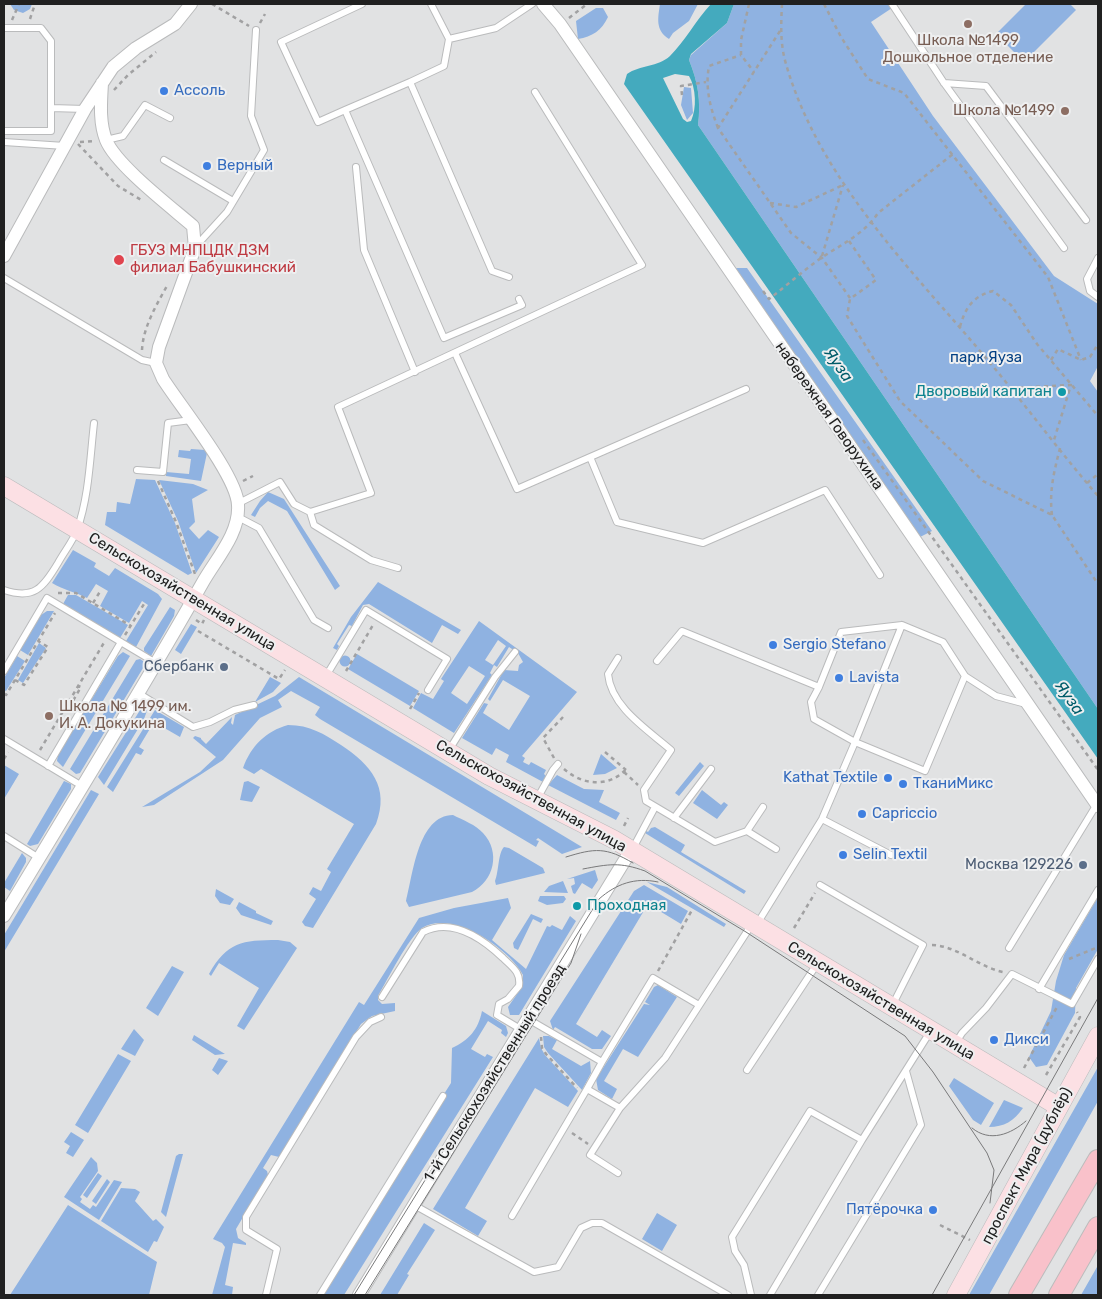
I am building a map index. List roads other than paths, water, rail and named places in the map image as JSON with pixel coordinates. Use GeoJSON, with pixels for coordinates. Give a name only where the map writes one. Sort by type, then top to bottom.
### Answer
{"type":"FeatureCollection","features":[{"type":"Feature","properties":{"kind":"main road","name":"Сельскохозяйственная улица"},"geometry":{"type":"LineString","coordinates":[[4,486],[448,752],[536,801],[632,850],[1059,1107]]}},
{"type":"Feature","properties":{"kind":"main road","name":"проспект Мира (дублёр)"},"geometry":{"type":"LineString","coordinates":[[956,1295],[1098,1036]]}},
{"type":"Feature","properties":{"kind":"main road"},"geometry":{"type":"LineString","coordinates":[[1019,1295],[1098,1160]]}},
{"type":"Feature","properties":{"kind":"main road"},"geometry":{"type":"LineString","coordinates":[[1059,1295],[1098,1227]]}},
{"type":"Feature","properties":{"kind":"street"},"geometry":{"type":"LineString","coordinates":[[4,256],[71,144],[86,109],[113,66],[136,48],[175,24],[191,4]]}},
{"type":"Feature","properties":{"kind":"street","name":"набережная Говорухина"},"geometry":{"type":"LineString","coordinates":[[543,4],[562,24],[1098,805]]}},
{"type":"Feature","properties":{"kind":"street"},"geometry":{"type":"LineString","coordinates":[[4,916],[194,600],[232,533],[238,517],[238,503],[225,470],[163,379],[156,363],[159,347],[188,274],[195,248],[193,226],[114,156],[106,140],[100,114],[102,83]]}},
{"type":"Feature","properties":{"kind":"street","name":"1-й Сельскохозяйственный проезд"},"geometry":{"type":"LineString","coordinates":[[359,1295],[632,850]]}},
{"type":"Feature","properties":{"kind":"lane"},"geometry":{"type":"LineString","coordinates":[[362,4],[281,42],[318,122],[444,66],[449,39],[431,4]]}},
{"type":"Feature","properties":{"kind":"lane"},"geometry":{"type":"LineString","coordinates":[[449,39],[496,28],[532,4]]}},
{"type":"Feature","properties":{"kind":"lane"},"geometry":{"type":"LineString","coordinates":[[892,4],[944,82],[1064,248]]}},
{"type":"Feature","properties":{"kind":"lane"},"geometry":{"type":"LineString","coordinates":[[4,28],[41,28],[51,41],[51,131],[4,131]]}},
{"type":"Feature","properties":{"kind":"lane"},"geometry":{"type":"LineString","coordinates":[[195,248],[227,212],[264,150],[251,116],[256,30]]}},
{"type":"Feature","properties":{"kind":"lane"},"geometry":{"type":"LineString","coordinates":[[410,82],[492,271],[509,277]]}},
{"type":"Feature","properties":{"kind":"lane"},"geometry":{"type":"LineString","coordinates":[[944,82],[986,86],[1086,220]]}},
{"type":"Feature","properties":{"kind":"lane"},"geometry":{"type":"LineString","coordinates":[[238,503],[280,482],[294,504],[310,512],[371,492],[338,407],[642,266],[535,92]]}},
{"type":"Feature","properties":{"kind":"lane"},"geometry":{"type":"LineString","coordinates":[[106,140],[123,136],[145,105],[170,118]]}},
{"type":"Feature","properties":{"kind":"lane"},"geometry":{"type":"LineString","coordinates":[[51,108],[86,109]]}},
{"type":"Feature","properties":{"kind":"lane"},"geometry":{"type":"LineString","coordinates":[[345,110],[444,338],[522,305],[519,299]]}},
{"type":"Feature","properties":{"kind":"lane"},"geometry":{"type":"LineString","coordinates":[[4,142],[71,144]]}},
{"type":"Feature","properties":{"kind":"lane"},"geometry":{"type":"LineString","coordinates":[[164,160],[233,201]]}},
{"type":"Feature","properties":{"kind":"lane"},"geometry":{"type":"LineString","coordinates":[[356,167],[364,250],[415,372]]}},
{"type":"Feature","properties":{"kind":"lane"},"geometry":{"type":"LineString","coordinates":[[1098,258],[1087,279],[1090,291],[1098,297]]}},
{"type":"Feature","properties":{"kind":"lane"},"geometry":{"type":"LineString","coordinates":[[4,278],[142,360],[156,363]]}},
{"type":"Feature","properties":{"kind":"lane"},"geometry":{"type":"LineString","coordinates":[[455,353],[517,488],[746,389]]}},
{"type":"Feature","properties":{"kind":"lane"},"geometry":{"type":"LineString","coordinates":[[136,470],[163,472],[168,423],[191,420]]}},
{"type":"Feature","properties":{"kind":"lane"},"geometry":{"type":"LineString","coordinates":[[4,590],[19,595],[34,592],[45,585],[77,530],[87,484],[94,423]]}},
{"type":"Feature","properties":{"kind":"lane"},"geometry":{"type":"LineString","coordinates":[[590,457],[617,522],[702,542],[825,490],[880,575]]}},
{"type":"Feature","properties":{"kind":"lane"},"geometry":{"type":"LineString","coordinates":[[310,512],[314,525],[371,560],[398,568]]}},
{"type":"Feature","properties":{"kind":"lane"},"geometry":{"type":"LineString","coordinates":[[238,517],[259,528],[314,620],[328,628]]}},
{"type":"Feature","properties":{"kind":"lane"},"geometry":{"type":"LineString","coordinates":[[4,671],[47,598],[156,663]]}},
{"type":"Feature","properties":{"kind":"lane"},"geometry":{"type":"LineString","coordinates":[[325,678],[366,610],[447,659],[428,690]]}},
{"type":"Feature","properties":{"kind":"lane"},"geometry":{"type":"LineString","coordinates":[[965,676],[924,771],[855,742],[814,719],[811,702],[841,632],[902,625],[943,642],[965,676],[996,696],[1029,705]]}},
{"type":"Feature","properties":{"kind":"lane"},"geometry":{"type":"LineString","coordinates":[[618,1173],[590,1155],[620,1108],[665,1058],[699,1005],[769,905],[822,819],[902,625]]}},
{"type":"Feature","properties":{"kind":"lane"},"geometry":{"type":"LineString","coordinates":[[657,660],[682,631],[819,687]]}},
{"type":"Feature","properties":{"kind":"lane"},"geometry":{"type":"LineString","coordinates":[[48,766],[121,642]]}},
{"type":"Feature","properties":{"kind":"lane"},"geometry":{"type":"LineString","coordinates":[[448,752],[495,677],[515,652]]}},
{"type":"Feature","properties":{"kind":"lane"},"geometry":{"type":"LineString","coordinates":[[618,658],[608,674],[609,685],[626,710],[672,750],[644,790],[646,801],[715,842],[747,831],[763,807]]}},
{"type":"Feature","properties":{"kind":"lane"},"geometry":{"type":"LineString","coordinates":[[138,693],[193,727],[210,722],[234,710],[254,705]]}},
{"type":"Feature","properties":{"kind":"lane"},"geometry":{"type":"LineString","coordinates":[[4,739],[82,786]]}},
{"type":"Feature","properties":{"kind":"lane"},"geometry":{"type":"LineString","coordinates":[[536,801],[552,770],[558,764]]}},
{"type":"Feature","properties":{"kind":"lane"},"geometry":{"type":"LineString","coordinates":[[674,818],[712,769]]}},
{"type":"Feature","properties":{"kind":"lane"},"geometry":{"type":"LineString","coordinates":[[1009,948],[1098,805]]}},
{"type":"Feature","properties":{"kind":"lane"},"geometry":{"type":"LineString","coordinates":[[632,850],[655,807]]}},
{"type":"Feature","properties":{"kind":"lane"},"geometry":{"type":"LineString","coordinates":[[822,819],[891,855]]}},
{"type":"Feature","properties":{"kind":"lane"},"geometry":{"type":"LineString","coordinates":[[747,831],[776,849]]}},
{"type":"Feature","properties":{"kind":"lane"},"geometry":{"type":"LineString","coordinates":[[4,838],[39,858]]}},
{"type":"Feature","properties":{"kind":"lane"},"geometry":{"type":"LineString","coordinates":[[820,885],[924,945],[891,1007]]}},
{"type":"Feature","properties":{"kind":"lane"},"geometry":{"type":"LineString","coordinates":[[1039,989],[1098,890]]}},
{"type":"Feature","properties":{"kind":"lane"},"geometry":{"type":"LineString","coordinates":[[382,996],[423,932],[438,927],[462,930],[490,945],[516,971],[519,986],[508,999],[499,1004],[498,1015],[525,1024],[541,1026],[602,1062]]}},
{"type":"Feature","properties":{"kind":"lane"},"geometry":{"type":"LineString","coordinates":[[955,1045],[962,1033],[986,1008],[1012,974],[1060,1000],[1072,1004],[1098,959]]}},
{"type":"Feature","properties":{"kind":"lane"},"geometry":{"type":"LineString","coordinates":[[747,1070],[818,963]]}},
{"type":"Feature","properties":{"kind":"lane"},"geometry":{"type":"LineString","coordinates":[[512,1216],[653,978],[699,1005]]}},
{"type":"Feature","properties":{"kind":"lane"},"geometry":{"type":"LineString","coordinates":[[266,1295],[277,1249],[246,1230],[246,1217],[356,1038],[370,1022],[381,1017]]}},
{"type":"Feature","properties":{"kind":"lane"},"geometry":{"type":"LineString","coordinates":[[770,1295],[862,1140],[931,1031]]}},
{"type":"Feature","properties":{"kind":"lane"},"geometry":{"type":"LineString","coordinates":[[818,1295],[921,1126],[906,1071]]}},
{"type":"Feature","properties":{"kind":"lane"},"geometry":{"type":"LineString","coordinates":[[585,1092],[620,1108]]}},
{"type":"Feature","properties":{"kind":"lane"},"geometry":{"type":"LineString","coordinates":[[320,1295],[443,1096]]}},
{"type":"Feature","properties":{"kind":"lane"},"geometry":{"type":"LineString","coordinates":[[751,1295],[744,1265],[734,1251],[732,1237],[810,1111],[862,1140]]}},
{"type":"Feature","properties":{"kind":"lane"},"geometry":{"type":"LineString","coordinates":[[414,1205],[534,1272],[558,1267],[581,1228],[592,1223],[602,1223],[728,1295]]}},
{"type":"Feature","properties":{"kind":"water","name":"Яуза"},"geometry":{"type":"Polygon","coordinates":[[[711,4],[734,4],[727,23],[691,54],[689,60],[698,92],[698,125],[1098,709],[1098,759],[624,84],[627,74],[665,60],[670,56],[711,4]],[[675,74],[663,78],[683,119],[687,122],[691,121],[695,104],[693,86],[689,76],[675,74]]]}},
{"type":"Feature","properties":{"kind":"tram line"},"geometry":{"type":"LineString","coordinates":[[566,857],[585,852],[600,851],[615,854],[633,863]]}},
{"type":"Feature","properties":{"kind":"tram line"},"geometry":{"type":"LineString","coordinates":[[583,869],[614,865],[628,866],[645,871],[746,932],[905,1036],[933,1072],[987,1153],[994,1170],[990,1203]]}},
{"type":"Feature","properties":{"kind":"tram line"},"geometry":{"type":"LineString","coordinates":[[354,1295],[599,899],[612,889],[626,883],[641,880],[658,882]]}},
{"type":"Feature","properties":{"kind":"tram line"},"geometry":{"type":"LineString","coordinates":[[365,1295],[571,963],[581,934]]}},
{"type":"Feature","properties":{"kind":"tram line"},"geometry":{"type":"LineString","coordinates":[[932,1295],[1098,998]]}},
{"type":"Feature","properties":{"kind":"tram line"},"geometry":{"type":"LineString","coordinates":[[972,1128],[979,1133],[993,1136],[1014,1130],[1026,1121]]}},
{"type":"Feature","properties":{"kind":"place","name":"Школа №1499 Дошкольное отделение"},"geometry":{"type":"Point","coordinates":[968,24]}},
{"type":"Feature","properties":{"kind":"place","name":"Ассоль"},"geometry":{"type":"Point","coordinates":[164,91]}},
{"type":"Feature","properties":{"kind":"place","name":"Школа №1499"},"geometry":{"type":"Point","coordinates":[1065,111]}},
{"type":"Feature","properties":{"kind":"place","name":"Верный"},"geometry":{"type":"Point","coordinates":[207,166]}},
{"type":"Feature","properties":{"kind":"place","name":"ГБУЗ МНПЦДК ДЗМ филиал Бабушкинский"},"geometry":{"type":"Point","coordinates":[119,260]}},
{"type":"Feature","properties":{"kind":"place","name":"Дворовый капитан"},"geometry":{"type":"Point","coordinates":[1062,392]}},
{"type":"Feature","properties":{"kind":"place","name":"Sergio Stefano"},"geometry":{"type":"Point","coordinates":[773,645]}},
{"type":"Feature","properties":{"kind":"place","name":"Сбербанк"},"geometry":{"type":"Point","coordinates":[224,667]}},
{"type":"Feature","properties":{"kind":"place","name":"Lavista"},"geometry":{"type":"Point","coordinates":[839,678]}},
{"type":"Feature","properties":{"kind":"place","name":"Школа № 1499 им. И. А. Докукина"},"geometry":{"type":"Point","coordinates":[49,716]}},
{"type":"Feature","properties":{"kind":"place","name":"Kathat Textile"},"geometry":{"type":"Point","coordinates":[888,778]}},
{"type":"Feature","properties":{"kind":"place","name":"ТканиМикс"},"geometry":{"type":"Point","coordinates":[903,784]}},
{"type":"Feature","properties":{"kind":"place","name":"Capriccio"},"geometry":{"type":"Point","coordinates":[862,814]}},
{"type":"Feature","properties":{"kind":"place","name":"Selin Textil"},"geometry":{"type":"Point","coordinates":[843,855]}},
{"type":"Feature","properties":{"kind":"place","name":"Москва 129226"},"geometry":{"type":"Point","coordinates":[1083,865]}},
{"type":"Feature","properties":{"kind":"place","name":"Проходная"},"geometry":{"type":"Point","coordinates":[577,906]}},
{"type":"Feature","properties":{"kind":"place","name":"Дикси"},"geometry":{"type":"Point","coordinates":[994,1040]}},
{"type":"Feature","properties":{"kind":"place","name":"Пятёрочка"},"geometry":{"type":"Point","coordinates":[933,1210]}},
{"type":"Feature","properties":{"kind":"park label","name":"парк Яуза"},"geometry":{"type":"Point","coordinates":[986,358]}}]}
